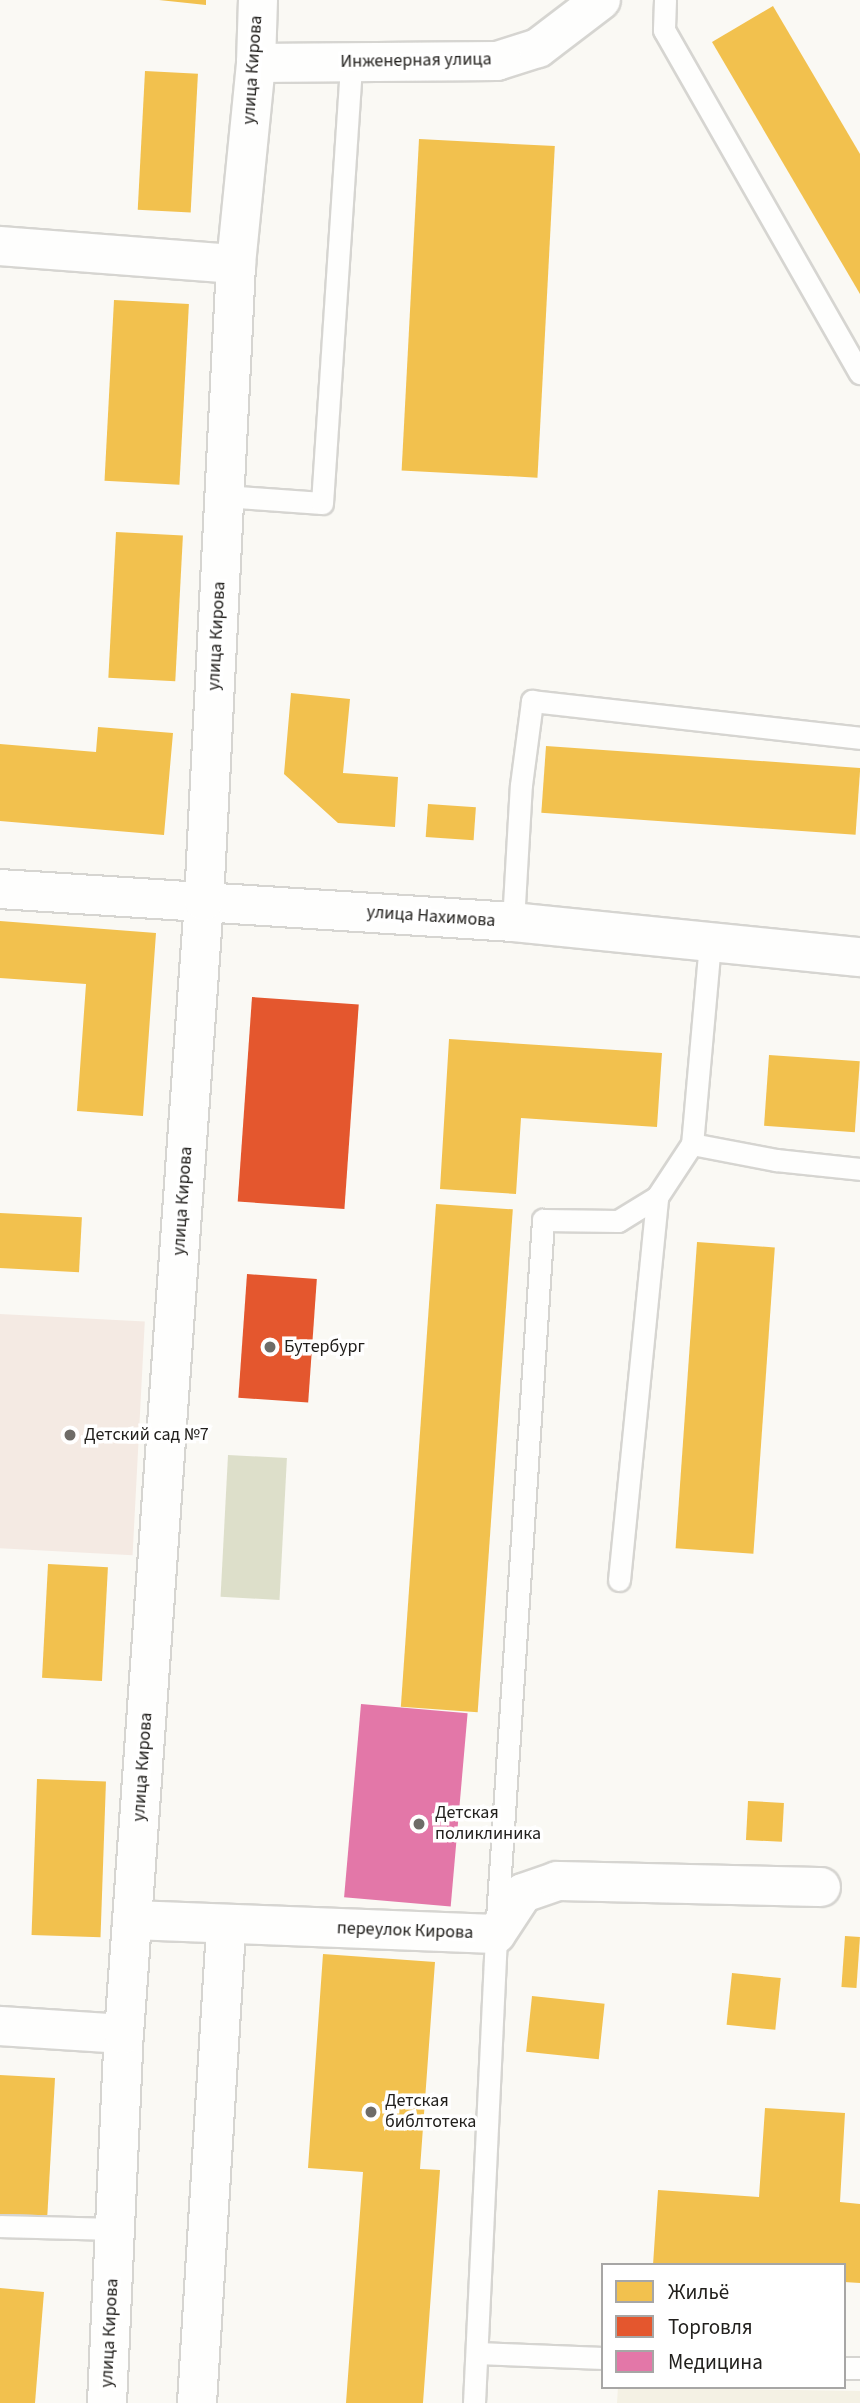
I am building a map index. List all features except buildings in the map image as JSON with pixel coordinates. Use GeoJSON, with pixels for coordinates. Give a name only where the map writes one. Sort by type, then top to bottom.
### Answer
{"type":"FeatureCollection","features":[{"type":"Feature","properties":{"kind":"street","name":"улица Кирова"},"geometry":{"type":"LineString","coordinates":[[107,2403],[124,2034],[204,901],[236,264],[256,63],[258,0]]}},
{"type":"Feature","properties":{"kind":"street","name":"Инженерная улица"},"geometry":{"type":"LineString","coordinates":[[256,63],[497,61],[538,48],[601,0]]}},
{"type":"Feature","properties":{"kind":"street"},"geometry":{"type":"LineString","coordinates":[[0,246],[236,264]]}},
{"type":"Feature","properties":{"kind":"street","name":"улица Нахимова"},"geometry":{"type":"LineString","coordinates":[[0,889],[513,922],[860,957]]}},
{"type":"Feature","properties":{"kind":"street","name":"переулок Кирова"},"geometry":{"type":"LineString","coordinates":[[132,1920],[496,1934],[523,1893],[557,1881],[821,1887]]}},
{"type":"Feature","properties":{"kind":"street"},"geometry":{"type":"LineString","coordinates":[[197,2403],[226,1925]]}},
{"type":"Feature","properties":{"kind":"street"},"geometry":{"type":"LineString","coordinates":[[0,2026],[124,2034]]}},
{"type":"Feature","properties":{"kind":"lane"},"geometry":{"type":"LineString","coordinates":[[665,0],[664,30],[860,373]]}},
{"type":"Feature","properties":{"kind":"lane"},"geometry":{"type":"LineString","coordinates":[[223,496],[321,503],[351,62]]}},
{"type":"Feature","properties":{"kind":"lane"},"geometry":{"type":"LineString","coordinates":[[513,922],[521,785],[532,701],[860,738]]}},
{"type":"Feature","properties":{"kind":"lane"},"geometry":{"type":"LineString","coordinates":[[474,2403],[496,1934],[543,1220],[618,1221],[657,1197],[692,1144],[710,943]]}},
{"type":"Feature","properties":{"kind":"lane"},"geometry":{"type":"LineString","coordinates":[[692,1144],[776,1160],[860,1169]]}},
{"type":"Feature","properties":{"kind":"lane"},"geometry":{"type":"LineString","coordinates":[[619,1580],[657,1197]]}},
{"type":"Feature","properties":{"kind":"lane"},"geometry":{"type":"LineString","coordinates":[[0,2226],[115,2229]]}},
{"type":"Feature","properties":{"kind":"lane"},"geometry":{"type":"LineString","coordinates":[[477,2353],[601,2358]]}},
{"type":"Feature","properties":{"kind":"shaded area","name":"Детский сад №7"},"geometry":{"type":"Polygon","coordinates":[[[0,1314],[145,1322],[133,1555],[0,1548],[0,1314]]]}},
{"type":"Feature","properties":{"kind":"shaded area"},"geometry":{"type":"Polygon","coordinates":[[[618,2389],[860,2391],[860,2403],[617,2403],[618,2389]]]}},
{"type":"Feature","properties":{"kind":"green space"},"geometry":{"type":"Polygon","coordinates":[[[228,1455],[287,1458],[279,1600],[221,1597],[228,1455]]]}},
{"type":"Feature","properties":{"kind":"place","name":"Бутербург"},"geometry":{"type":"Point","coordinates":[270,1347]}},
{"type":"Feature","properties":{"kind":"place","name":"Детский сад №7"},"geometry":{"type":"Point","coordinates":[70,1435]}},
{"type":"Feature","properties":{"kind":"place","name":"Детская поликлиника"},"geometry":{"type":"Point","coordinates":[419,1824]}},
{"type":"Feature","properties":{"kind":"place","name":"Детская библтотека"},"geometry":{"type":"Point","coordinates":[371,2112]}}]}
